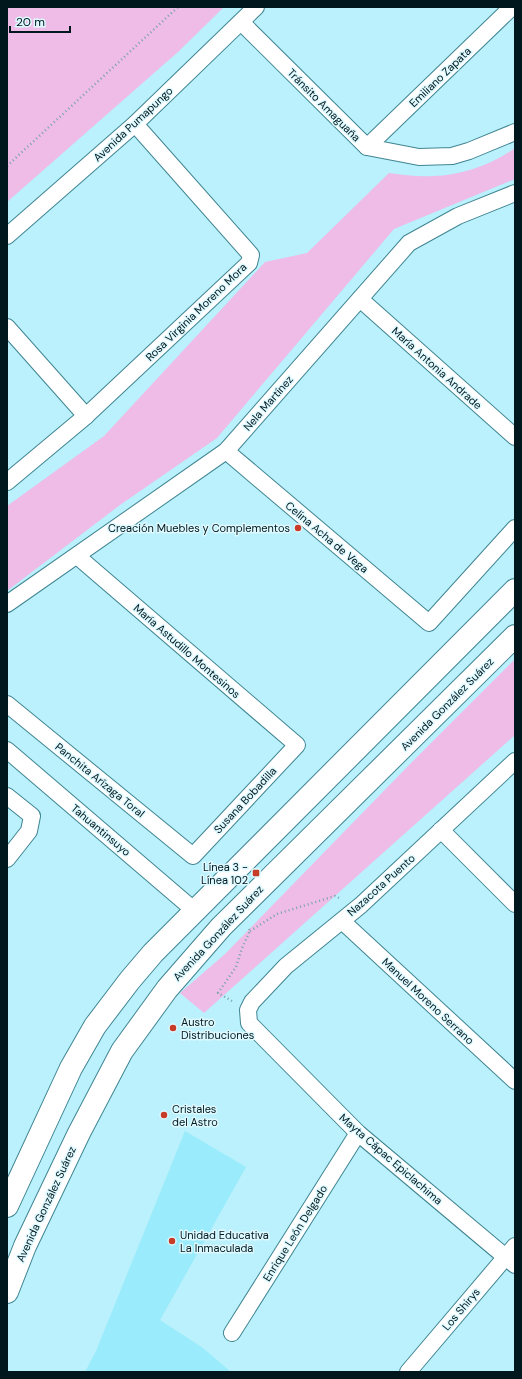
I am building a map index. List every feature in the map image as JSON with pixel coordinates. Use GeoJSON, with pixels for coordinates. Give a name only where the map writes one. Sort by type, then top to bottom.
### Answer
{"type":"FeatureCollection","features":[{"type":"Feature","properties":{"kind":"main road"},"geometry":{"type":"LineString","coordinates":[[7,1206],[71,1068],[95,1026],[130,980],[153,953],[515,590]]}},
{"type":"Feature","properties":{"kind":"main road","name":"Avenida González Suárez"},"geometry":{"type":"LineString","coordinates":[[7,1292],[25,1246],[72,1147],[122,1051],[167,989],[221,927],[515,636]]}},
{"type":"Feature","properties":{"kind":"street","name":"Avenida Pumapungo"},"geometry":{"type":"LineString","coordinates":[[7,236],[135,124],[256,7]]}},
{"type":"Feature","properties":{"kind":"street","name":"Emiliano Zapata"},"geometry":{"type":"LineString","coordinates":[[367,147],[512,7]]}},
{"type":"Feature","properties":{"kind":"street","name":"Tránsito Amaguaña"},"geometry":{"type":"LineString","coordinates":[[241,22],[367,147],[419,157],[452,156],[469,151],[515,132]]}},
{"type":"Feature","properties":{"kind":"street","name":"Rosa Virginia Moreno Mora"},"geometry":{"type":"LineString","coordinates":[[7,482],[86,416],[251,259],[251,255],[135,124]]}},
{"type":"Feature","properties":{"kind":"street","name":"Nela Martínez"},"geometry":{"type":"LineString","coordinates":[[7,604],[226,451],[409,243],[458,216],[513,196]]}},
{"type":"Feature","properties":{"kind":"street","name":"María Antonia Andrade"},"geometry":{"type":"LineString","coordinates":[[360,299],[515,437]]}},
{"type":"Feature","properties":{"kind":"street"},"geometry":{"type":"LineString","coordinates":[[7,327],[86,416]]}},
{"type":"Feature","properties":{"kind":"street","name":"Celina Acha de Vega"},"geometry":{"type":"LineString","coordinates":[[226,451],[429,623],[515,528]]}},
{"type":"Feature","properties":{"kind":"street","name":"María Astudillo Montesinos"},"geometry":{"type":"LineString","coordinates":[[77,556],[297,745]]}},
{"type":"Feature","properties":{"kind":"street","name":"Panchita Arízaga Toral"},"geometry":{"type":"LineString","coordinates":[[7,704],[193,856]]}},
{"type":"Feature","properties":{"kind":"street","name":"Susana Bobadilla"},"geometry":{"type":"LineString","coordinates":[[193,856],[297,745]]}},
{"type":"Feature","properties":{"kind":"street","name":"Tahuantinsuyo"},"geometry":{"type":"LineString","coordinates":[[7,750],[195,911]]}},
{"type":"Feature","properties":{"kind":"street","name":"Nazacota Puento"},"geometry":{"type":"LineString","coordinates":[[248,1010],[252,1002],[286,966],[361,905],[515,761]]}},
{"type":"Feature","properties":{"kind":"street"},"geometry":{"type":"LineString","coordinates":[[7,796],[32,816],[29,831],[7,859]]}},
{"type":"Feature","properties":{"kind":"street"},"geometry":{"type":"LineString","coordinates":[[441,830],[515,904]]}},
{"type":"Feature","properties":{"kind":"street","name":"Manuel Moreno Serrano"},"geometry":{"type":"LineString","coordinates":[[342,921],[515,1081]]}},
{"type":"Feature","properties":{"kind":"street","name":"Mayta Cápac Epiclachima"},"geometry":{"type":"LineString","coordinates":[[248,1010],[249,1023],[358,1133],[512,1256]]}},
{"type":"Feature","properties":{"kind":"street","name":"Enrique León Delgado"},"geometry":{"type":"LineString","coordinates":[[232,1332],[358,1133]]}},
{"type":"Feature","properties":{"kind":"street","name":"Los Shirys"},"geometry":{"type":"LineString","coordinates":[[408,1372],[512,1256]]}},
{"type":"Feature","properties":{"kind":"path"},"geometry":{"type":"LineString","coordinates":[[7,166],[178,7]]}},
{"type":"Feature","properties":{"kind":"path"},"geometry":{"type":"LineString","coordinates":[[248,1010],[218,993],[236,967],[250,930],[278,914],[335,896]]}},
{"type":"Feature","properties":{"kind":"path"},"geometry":{"type":"LineString","coordinates":[[221,927],[233,934],[242,928],[248,927],[250,930]]}},
{"type":"Feature","properties":{"kind":"shaded area"},"geometry":{"type":"Polygon","coordinates":[[[7,7],[224,7],[178,52],[7,202],[7,7]]]}},
{"type":"Feature","properties":{"kind":"shaded area"},"geometry":{"type":"Polygon","coordinates":[[[515,148],[515,179],[394,229],[217,438],[120,505],[7,591],[7,506],[104,436],[265,262],[307,253],[389,173],[422,176],[455,174],[486,164],[515,148]]]}},
{"type":"Feature","properties":{"kind":"shaded area"},"geometry":{"type":"Polygon","coordinates":[[[515,659],[515,735],[204,1013],[180,993],[225,954],[410,764],[515,659]]]}},
{"type":"Feature","properties":{"kind":"shaded area","name":"Unidad Educativa La Inmaculada"},"geometry":{"type":"Polygon","coordinates":[[[185,1131],[246,1167],[160,1320],[203,1348],[231,1372],[85,1372],[96,1351],[185,1131]]]}},
{"type":"Feature","properties":{"kind":"place","name":"Creación Muebles y Complementos"},"geometry":{"type":"Point","coordinates":[298,528]}},
{"type":"Feature","properties":{"kind":"place","name":"Línea 3 - Línea 102"},"geometry":{"type":"Point","coordinates":[256,873]}},
{"type":"Feature","properties":{"kind":"place","name":"Austro Distribuciones"},"geometry":{"type":"Point","coordinates":[173,1028]}},
{"type":"Feature","properties":{"kind":"place","name":"Cristales del Astro"},"geometry":{"type":"Point","coordinates":[164,1115]}},
{"type":"Feature","properties":{"kind":"place","name":"Unidad Educativa La Inmaculada"},"geometry":{"type":"Point","coordinates":[172,1241]}}]}
